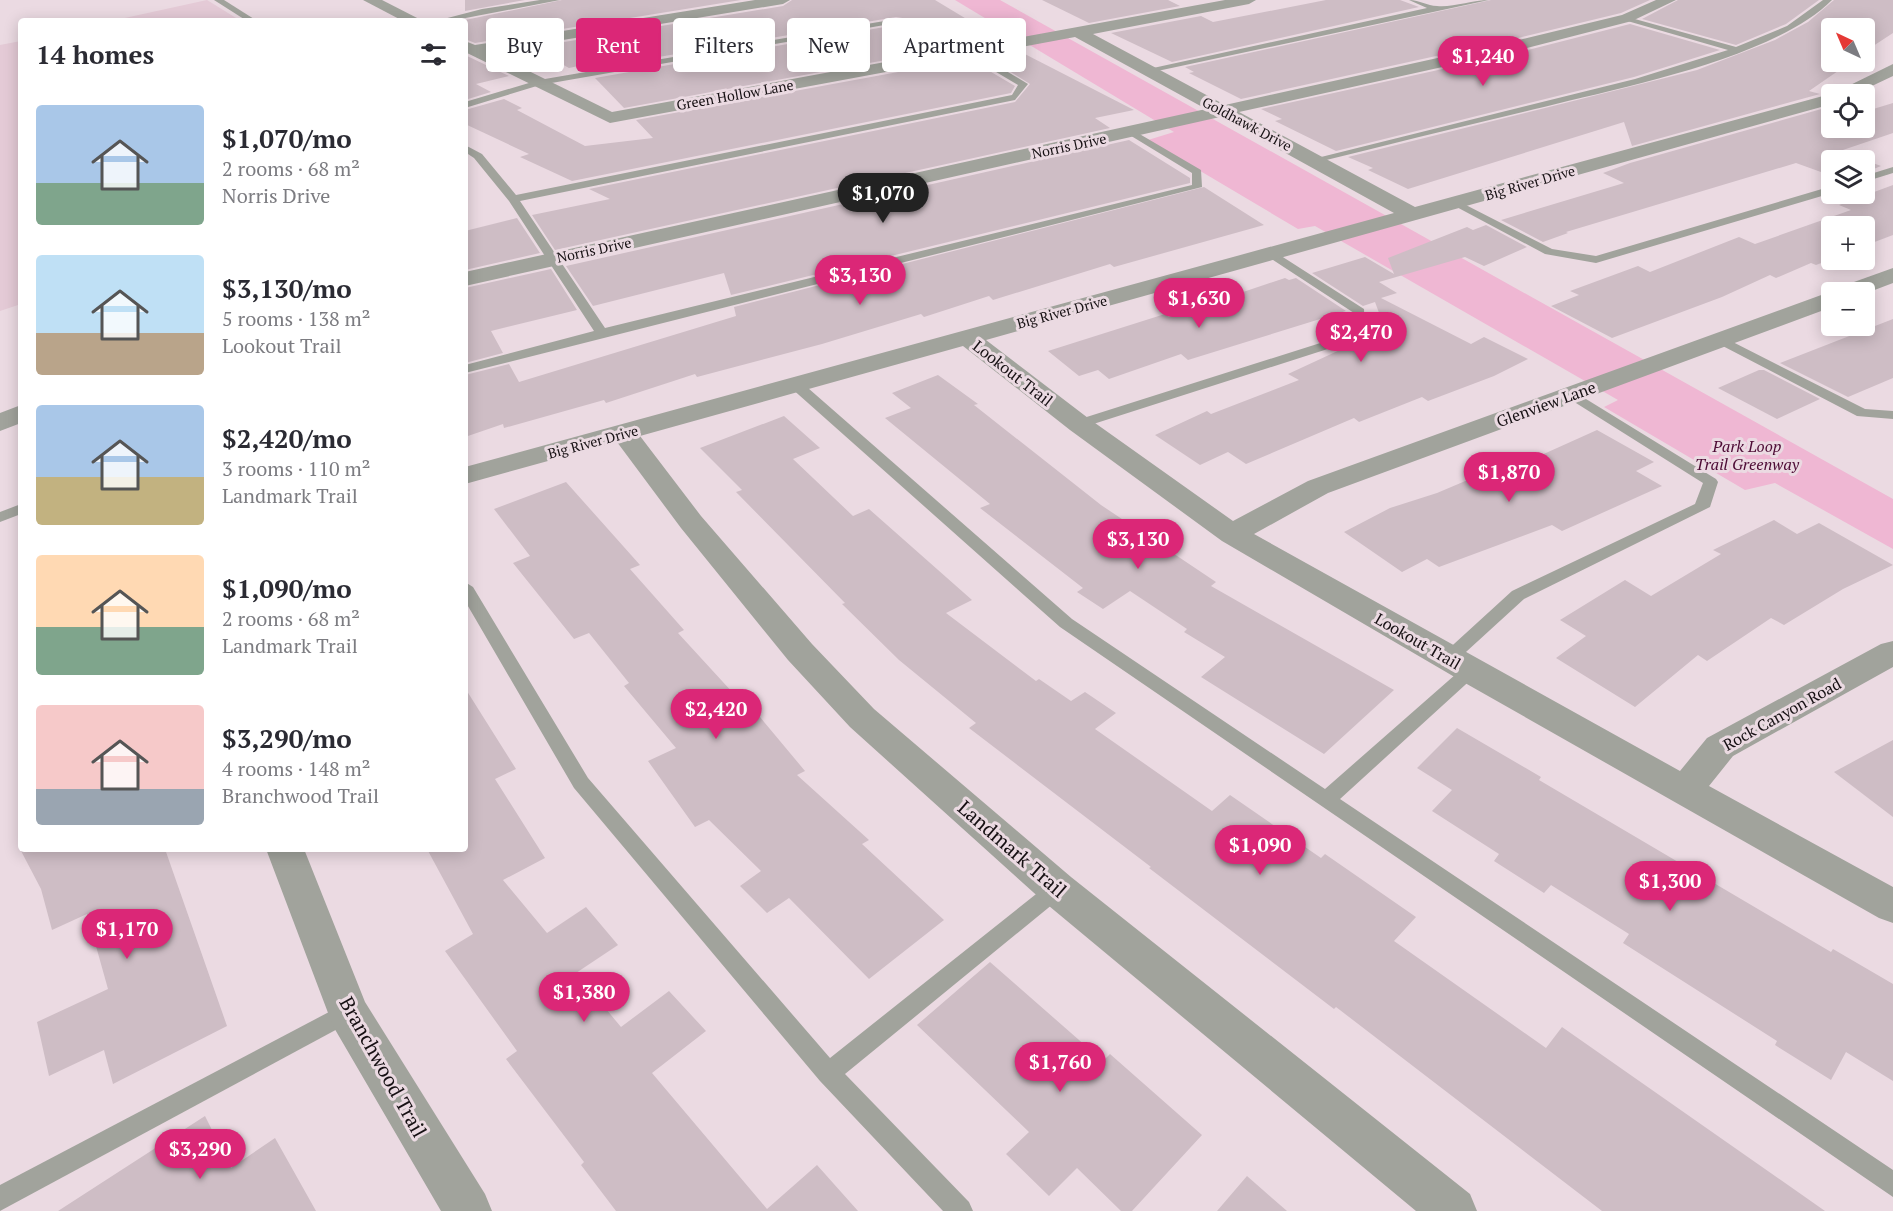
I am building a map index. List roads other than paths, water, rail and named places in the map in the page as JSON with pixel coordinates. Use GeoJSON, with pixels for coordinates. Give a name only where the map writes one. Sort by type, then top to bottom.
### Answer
{"type":"FeatureCollection","features":[{"type":"Feature","properties":{"kind":"street"},"geometry":{"type":"LineString","coordinates":[[370,0],[409,18]]}},
{"type":"Feature","properties":{"kind":"street"},"geometry":{"type":"LineString","coordinates":[[469,48],[783,0]]}},
{"type":"Feature","properties":{"kind":"street","name":"Green Hollow Lane"},"geometry":{"type":"LineString","coordinates":[[1026,43],[1249,0]]}},
{"type":"Feature","properties":{"kind":"street","name":"Norris Drive"},"geometry":{"type":"LineString","coordinates":[[468,278],[1519,45],[1627,18],[1669,0]]}},
{"type":"Feature","properties":{"kind":"street","name":"Goldhawk Drive"},"geometry":{"type":"LineString","coordinates":[[1080,33],[1414,215]]}},
{"type":"Feature","properties":{"kind":"street"},"geometry":{"type":"LineString","coordinates":[[469,48],[539,83]]}},
{"type":"Feature","properties":{"kind":"street","name":"Green Hollow Lane"},"geometry":{"type":"LineString","coordinates":[[539,83],[610,118],[882,69]]}},
{"type":"Feature","properties":{"kind":"street"},"geometry":{"type":"LineString","coordinates":[[1864,84],[1892,71]]}},
{"type":"Feature","properties":{"kind":"street","name":"Big River Drive"},"geometry":{"type":"LineString","coordinates":[[468,475],[1456,204],[1821,101]]}},
{"type":"Feature","properties":{"kind":"street"},"geometry":{"type":"LineString","coordinates":[[1874,282],[1893,275]]}},
{"type":"Feature","properties":{"kind":"street","name":"Glenview Lane"},"geometry":{"type":"LineString","coordinates":[[1232,534],[1318,487],[1821,303]]}},
{"type":"Feature","properties":{"kind":"street","name":"Lookout Trail"},"geometry":{"type":"LineString","coordinates":[[967,337],[1079,424],[1232,534],[1460,665],[1893,906]]}},
{"type":"Feature","properties":{"kind":"street"},"geometry":{"type":"LineString","coordinates":[[0,423],[18,414]]}},
{"type":"Feature","properties":{"kind":"street","name":"Landmark Trail"},"geometry":{"type":"LineString","coordinates":[[624,434],[691,522],[800,652],[854,710],[1057,889],[1454,1211]]}},
{"type":"Feature","properties":{"kind":"street","name":"Rock Canyon Road"},"geometry":{"type":"LineString","coordinates":[[1685,791],[1720,747],[1893,652]]}},
{"type":"Feature","properties":{"kind":"street","name":"Branchwood Trail"},"geometry":{"type":"LineString","coordinates":[[286,852],[348,1012],[468,1211]]}},
{"type":"Feature","properties":{"kind":"lane"},"geometry":{"type":"LineString","coordinates":[[218,0],[248,18]]}},
{"type":"Feature","properties":{"kind":"lane"},"geometry":{"type":"LineString","coordinates":[[453,18],[482,11],[556,0]]}},
{"type":"Feature","properties":{"kind":"lane"},"geometry":{"type":"LineString","coordinates":[[1413,0],[1436,9]]}},
{"type":"Feature","properties":{"kind":"lane"},"geometry":{"type":"LineString","coordinates":[[1148,70],[1485,0]]}},
{"type":"Feature","properties":{"kind":"lane"},"geometry":{"type":"LineString","coordinates":[[1314,160],[1638,81],[1737,50],[1790,28],[1828,0]]}},
{"type":"Feature","properties":{"kind":"lane"},"geometry":{"type":"LineString","coordinates":[[1627,18],[1737,50]]}},
{"type":"Feature","properties":{"kind":"lane"},"geometry":{"type":"LineString","coordinates":[[468,104],[539,83],[882,23]]}},
{"type":"Feature","properties":{"kind":"lane"},"geometry":{"type":"LineString","coordinates":[[513,199],[1015,97],[1023,84],[1002,72]]}},
{"type":"Feature","properties":{"kind":"lane"},"geometry":{"type":"LineString","coordinates":[[468,368],[602,333],[1197,187],[1197,172],[1131,132]]}},
{"type":"Feature","properties":{"kind":"lane"},"geometry":{"type":"LineString","coordinates":[[468,150],[478,156],[513,199],[602,333]]}},
{"type":"Feature","properties":{"kind":"lane"},"geometry":{"type":"LineString","coordinates":[[1875,176],[1893,170]]}},
{"type":"Feature","properties":{"kind":"lane"},"geometry":{"type":"LineString","coordinates":[[1456,204],[1549,252],[1596,260],[1821,192]]}},
{"type":"Feature","properties":{"kind":"lane"},"geometry":{"type":"LineString","coordinates":[[1079,424],[1361,334],[1360,312],[1271,254]]}},
{"type":"Feature","properties":{"kind":"lane"},"geometry":{"type":"LineString","coordinates":[[1721,340],[1862,413],[1893,415]]}},
{"type":"Feature","properties":{"kind":"lane"},"geometry":{"type":"LineString","coordinates":[[795,384],[1066,623],[1893,1185]]}},
{"type":"Feature","properties":{"kind":"lane"},"geometry":{"type":"LineString","coordinates":[[1326,800],[1460,665],[1518,594],[1702,507],[1711,482],[1573,395]]}},
{"type":"Feature","properties":{"kind":"lane"},"geometry":{"type":"LineString","coordinates":[[0,517],[18,510]]}},
{"type":"Feature","properties":{"kind":"lane"},"geometry":{"type":"LineString","coordinates":[[468,592],[581,783],[828,1073],[960,1211]]}},
{"type":"Feature","properties":{"kind":"lane"},"geometry":{"type":"LineString","coordinates":[[828,1073],[1057,889]]}},
{"type":"Feature","properties":{"kind":"lane"},"geometry":{"type":"LineString","coordinates":[[0,1199],[348,1012]]}},
{"type":"Feature","properties":{"kind":"park label","name":"Park Loop Trail Greenway"},"geometry":{"type":"Point","coordinates":[1747,455]}}]}
